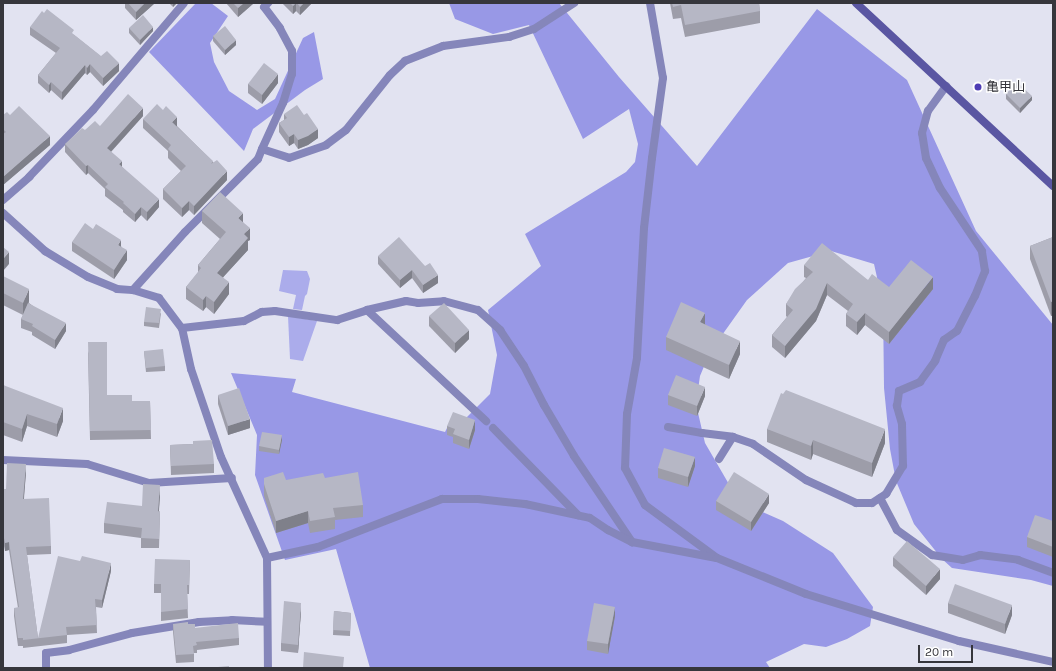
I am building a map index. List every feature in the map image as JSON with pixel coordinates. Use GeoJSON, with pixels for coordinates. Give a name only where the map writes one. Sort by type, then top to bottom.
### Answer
{"type":"FeatureCollection","features":[{"type":"Feature","properties":{"kind":"street"},"geometry":{"type":"LineString","coordinates":[[3,200],[29,177],[93,110],[184,3]]}},
{"type":"Feature","properties":{"kind":"street"},"geometry":{"type":"LineString","coordinates":[[133,290],[184,232],[258,159],[283,103],[292,74],[292,51],[280,28],[264,7],[268,3]]}},
{"type":"Feature","properties":{"kind":"street"},"geometry":{"type":"LineString","coordinates":[[262,150],[289,158],[326,145],[346,130],[390,75],[405,61],[444,46],[510,37],[534,29],[574,3]]}},
{"type":"Feature","properties":{"kind":"street"},"geometry":{"type":"LineString","coordinates":[[650,3],[663,78],[644,228],[637,358],[627,414],[625,468],[645,506],[717,558]]}},
{"type":"Feature","properties":{"kind":"street"},"geometry":{"type":"LineString","coordinates":[[856,3],[1053,186]]}},
{"type":"Feature","properties":{"kind":"street"},"geometry":{"type":"LineString","coordinates":[[668,427],[734,437],[753,444],[806,480],[856,503],[872,503],[890,489],[903,466],[902,424],[897,406],[899,391],[920,382],[935,361],[944,340],[957,331],[975,296],[985,271],[982,251],[940,188],[926,158],[922,133],[928,111],[946,86]]}},
{"type":"Feature","properties":{"kind":"street"},"geometry":{"type":"LineString","coordinates":[[3,213],[51,255],[96,280],[117,289],[133,290],[159,298],[182,328],[191,369],[221,457],[232,478],[267,558],[268,668]]}},
{"type":"Feature","properties":{"kind":"street"},"geometry":{"type":"LineString","coordinates":[[182,328],[244,321],[262,312],[275,311],[337,320],[367,310],[406,301],[418,303],[444,301],[478,310],[500,330],[516,354],[574,456],[632,542]]}},
{"type":"Feature","properties":{"kind":"street"},"geometry":{"type":"LineString","coordinates":[[367,310],[486,422]]}},
{"type":"Feature","properties":{"kind":"street"},"geometry":{"type":"LineString","coordinates":[[493,428],[578,515]]}},
{"type":"Feature","properties":{"kind":"street"},"geometry":{"type":"LineString","coordinates":[[719,459],[734,437]]}},
{"type":"Feature","properties":{"kind":"street"},"geometry":{"type":"LineString","coordinates":[[3,460],[87,464],[149,483],[232,478]]}},
{"type":"Feature","properties":{"kind":"street"},"geometry":{"type":"LineString","coordinates":[[880,498],[897,530],[932,555],[963,560],[980,555],[1018,560],[1053,573]]}},
{"type":"Feature","properties":{"kind":"street"},"geometry":{"type":"LineString","coordinates":[[267,558],[318,547],[442,499],[478,499],[525,504],[590,518],[608,530],[632,542],[717,558],[813,596],[959,641],[1053,662]]}},
{"type":"Feature","properties":{"kind":"street"},"geometry":{"type":"LineString","coordinates":[[46,668],[46,653],[69,650],[132,633],[199,622],[232,620],[267,622]]}},
{"type":"Feature","properties":{"kind":"shaded area"},"geometry":{"type":"Polygon","coordinates":[[[196,3],[211,3],[228,16],[210,43],[214,62],[229,91],[257,110],[275,99],[303,38],[314,32],[323,79],[305,90],[253,129],[244,151],[149,52],[196,3]]]}},
{"type":"Feature","properties":{"kind":"shaded area"},"geometry":{"type":"Polygon","coordinates":[[[449,3],[559,3],[619,77],[697,166],[817,9],[907,80],[976,231],[1053,325],[1053,586],[1031,580],[952,568],[942,559],[914,524],[896,481],[890,449],[884,388],[883,304],[874,264],[831,251],[788,263],[747,300],[710,352],[700,376],[696,404],[705,443],[730,486],[744,504],[783,521],[833,553],[873,607],[870,626],[847,639],[826,647],[804,644],[766,662],[770,668],[370,668],[336,549],[285,560],[255,475],[257,435],[231,373],[296,379],[292,392],[445,432],[453,416],[465,419],[490,394],[497,355],[488,310],[541,266],[525,234],[626,172],[635,162],[638,144],[629,109],[583,139],[529,25],[493,34],[455,19],[449,3]]]}},
{"type":"Feature","properties":{"kind":"shaded area"},"geometry":{"type":"Polygon","coordinates":[[[283,270],[307,271],[310,279],[302,310],[293,309],[296,295],[279,291],[283,270]]]}},
{"type":"Feature","properties":{"kind":"shaded area"},"geometry":{"type":"Polygon","coordinates":[[[288,316],[317,321],[303,361],[290,359],[288,316]]]}},
{"type":"Feature","properties":{"kind":"building"},"geometry":{"type":"Polygon","coordinates":[[[128,3],[145,3],[136,12],[128,3]]]}},
{"type":"Feature","properties":{"kind":"building"},"geometry":{"type":"Polygon","coordinates":[[[233,3],[244,3],[238,8],[233,3]]]}},
{"type":"Feature","properties":{"kind":"building"},"geometry":{"type":"Polygon","coordinates":[[[297,3],[304,3],[300,7],[297,3]]]}},
{"type":"Feature","properties":{"kind":"building"},"geometry":{"type":"Polygon","coordinates":[[[672,3],[759,3],[760,11],[685,25],[681,5],[673,7],[672,3]]]}},
{"type":"Feature","properties":{"kind":"building"},"geometry":{"type":"Polygon","coordinates":[[[47,9],[74,30],[72,33],[101,56],[107,51],[119,63],[103,78],[90,64],[87,68],[85,65],[62,92],[51,82],[49,85],[38,75],[60,48],[30,27],[42,11],[44,13],[47,9]]]}},
{"type":"Feature","properties":{"kind":"building"},"geometry":{"type":"Polygon","coordinates":[[[143,15],[153,27],[140,40],[129,28],[143,15]]]}},
{"type":"Feature","properties":{"kind":"building"},"geometry":{"type":"Polygon","coordinates":[[[225,26],[236,40],[225,50],[213,36],[225,26]]]}},
{"type":"Feature","properties":{"kind":"building"},"geometry":{"type":"Polygon","coordinates":[[[264,63],[278,74],[262,95],[248,84],[264,63]]]}},
{"type":"Feature","properties":{"kind":"building"},"geometry":{"type":"Polygon","coordinates":[[[1017,82],[1032,96],[1020,108],[1006,94],[1017,82]]]}},
{"type":"Feature","properties":{"kind":"building"},"geometry":{"type":"Polygon","coordinates":[[[128,94],[143,108],[107,148],[122,161],[119,164],[159,199],[147,212],[141,207],[135,214],[123,203],[124,202],[105,187],[108,184],[88,165],[86,166],[65,144],[82,128],[85,130],[95,121],[100,126],[128,94]]]}},
{"type":"Feature","properties":{"kind":"building"},"geometry":{"type":"Polygon","coordinates":[[[157,104],[163,110],[166,106],[177,117],[172,122],[213,161],[211,164],[217,160],[227,171],[194,206],[189,201],[182,208],[163,189],[186,166],[168,149],[171,145],[143,119],[157,104]]]}},
{"type":"Feature","properties":{"kind":"building"},"geometry":{"type":"Polygon","coordinates":[[[297,105],[304,115],[307,113],[318,129],[308,136],[298,140],[294,134],[289,137],[279,123],[287,118],[284,114],[297,105]]]}},
{"type":"Feature","properties":{"kind":"building"},"geometry":{"type":"Polygon","coordinates":[[[19,106],[50,136],[3,177],[3,134],[6,132],[3,129],[3,115],[7,112],[10,115],[19,106]]]}},
{"type":"Feature","properties":{"kind":"building"},"geometry":{"type":"Polygon","coordinates":[[[220,192],[243,213],[238,218],[250,228],[244,234],[248,238],[217,273],[229,282],[214,302],[206,296],[203,300],[186,287],[201,268],[198,265],[226,232],[202,211],[220,192]]]}},
{"type":"Feature","properties":{"kind":"building"},"geometry":{"type":"Polygon","coordinates":[[[85,223],[93,229],[96,224],[121,240],[118,245],[127,250],[114,270],[72,242],[85,223]]]}},
{"type":"Feature","properties":{"kind":"building"},"geometry":{"type":"Polygon","coordinates":[[[399,237],[425,266],[430,263],[438,275],[423,285],[412,270],[400,280],[378,256],[399,237]]]}},
{"type":"Feature","properties":{"kind":"building"},"geometry":{"type":"Polygon","coordinates":[[[1053,237],[1053,301],[1051,302],[1030,246],[1053,237]]]}},
{"type":"Feature","properties":{"kind":"building"},"geometry":{"type":"Polygon","coordinates":[[[822,243],[868,280],[872,274],[889,287],[911,260],[933,277],[889,332],[865,313],[857,322],[846,314],[853,304],[827,283],[816,309],[785,346],[772,335],[793,310],[786,304],[795,289],[813,272],[804,265],[822,243]]]}},
{"type":"Feature","properties":{"kind":"building"},"geometry":{"type":"Polygon","coordinates":[[[3,247],[9,252],[3,259],[3,247]]]}},
{"type":"Feature","properties":{"kind":"building"},"geometry":{"type":"Polygon","coordinates":[[[3,276],[29,289],[23,303],[3,293],[3,276]]]}},
{"type":"Feature","properties":{"kind":"building"},"geometry":{"type":"Polygon","coordinates":[[[681,302],[705,313],[700,322],[740,341],[729,365],[666,337],[681,302]]]}},
{"type":"Feature","properties":{"kind":"building"},"geometry":{"type":"Polygon","coordinates":[[[28,303],[66,323],[55,340],[32,326],[33,324],[21,319],[28,303]]]}},
{"type":"Feature","properties":{"kind":"building"},"geometry":{"type":"Polygon","coordinates":[[[444,303],[469,330],[455,343],[429,316],[444,303]]]}},
{"type":"Feature","properties":{"kind":"building"},"geometry":{"type":"Polygon","coordinates":[[[146,307],[161,309],[159,323],[144,322],[146,307]]]}},
{"type":"Feature","properties":{"kind":"building"},"geometry":{"type":"Polygon","coordinates":[[[88,342],[107,342],[107,395],[132,395],[132,401],[150,401],[151,430],[90,431],[88,342]]]}},
{"type":"Feature","properties":{"kind":"building"},"geometry":{"type":"Polygon","coordinates":[[[163,349],[165,366],[146,368],[144,351],[163,349]]]}},
{"type":"Feature","properties":{"kind":"building"},"geometry":{"type":"Polygon","coordinates":[[[676,375],[705,387],[697,406],[668,395],[676,375]]]}},
{"type":"Feature","properties":{"kind":"building"},"geometry":{"type":"Polygon","coordinates":[[[3,385],[63,408],[57,424],[27,414],[22,429],[3,422],[3,385]]]}},
{"type":"Feature","properties":{"kind":"building"},"geometry":{"type":"Polygon","coordinates":[[[239,388],[250,419],[228,426],[218,395],[239,388]]]}},
{"type":"Feature","properties":{"kind":"building"},"geometry":{"type":"Polygon","coordinates":[[[786,390],[885,429],[872,463],[813,440],[811,446],[767,429],[781,393],[783,394],[786,390]]]}},
{"type":"Feature","properties":{"kind":"building"},"geometry":{"type":"Polygon","coordinates":[[[453,412],[475,420],[469,440],[453,434],[455,429],[447,426],[453,412]]]}},
{"type":"Feature","properties":{"kind":"building"},"geometry":{"type":"Polygon","coordinates":[[[262,432],[282,435],[279,450],[259,446],[262,432]]]}},
{"type":"Feature","properties":{"kind":"building"},"geometry":{"type":"Polygon","coordinates":[[[212,440],[214,464],[171,466],[170,445],[193,444],[193,441],[212,440]]]}},
{"type":"Feature","properties":{"kind":"building"},"geometry":{"type":"Polygon","coordinates":[[[664,448],[695,457],[688,477],[658,468],[664,448]]]}},
{"type":"Feature","properties":{"kind":"building"},"geometry":{"type":"Polygon","coordinates":[[[7,463],[26,464],[23,499],[49,498],[51,546],[26,547],[38,638],[58,556],[80,561],[82,556],[111,563],[102,600],[95,599],[97,625],[66,627],[67,635],[23,640],[23,638],[18,638],[14,608],[19,607],[9,542],[5,543],[3,533],[3,489],[6,489],[7,463]]]}},
{"type":"Feature","properties":{"kind":"building"},"geometry":{"type":"Polygon","coordinates":[[[283,472],[286,480],[323,473],[325,478],[358,472],[363,505],[333,508],[335,517],[310,521],[308,511],[276,521],[264,484],[264,478],[283,472]]]}},
{"type":"Feature","properties":{"kind":"building"},"geometry":{"type":"Polygon","coordinates":[[[734,472],[769,494],[751,522],[716,501],[734,472]]]}},
{"type":"Feature","properties":{"kind":"building"},"geometry":{"type":"Polygon","coordinates":[[[143,484],[160,485],[158,511],[160,512],[159,539],[141,538],[142,528],[104,523],[107,502],[142,506],[143,484]]]}},
{"type":"Feature","properties":{"kind":"building"},"geometry":{"type":"Polygon","coordinates":[[[1035,515],[1053,521],[1053,547],[1027,537],[1035,515]]]}},
{"type":"Feature","properties":{"kind":"building"},"geometry":{"type":"Polygon","coordinates":[[[907,541],[940,569],[926,586],[893,557],[907,541]]]}},
{"type":"Feature","properties":{"kind":"building"},"geometry":{"type":"Polygon","coordinates":[[[155,559],[190,560],[189,585],[187,585],[188,609],[161,612],[161,584],[154,584],[155,559]]]}},
{"type":"Feature","properties":{"kind":"building"},"geometry":{"type":"Polygon","coordinates":[[[955,584],[1012,605],[1005,624],[948,603],[955,584]]]}},
{"type":"Feature","properties":{"kind":"building"},"geometry":{"type":"Polygon","coordinates":[[[284,601],[301,603],[298,645],[281,643],[284,601]]]}},
{"type":"Feature","properties":{"kind":"building"},"geometry":{"type":"Polygon","coordinates":[[[594,603],[615,607],[608,644],[587,641],[594,603]]]}},
{"type":"Feature","properties":{"kind":"building"},"geometry":{"type":"Polygon","coordinates":[[[334,611],[351,613],[350,631],[333,630],[334,611]]]}},
{"type":"Feature","properties":{"kind":"building"},"geometry":{"type":"Polygon","coordinates":[[[188,622],[188,624],[195,624],[195,628],[238,623],[239,638],[196,642],[197,645],[193,646],[194,654],[176,655],[173,624],[188,622]]]}},
{"type":"Feature","properties":{"kind":"building"},"geometry":{"type":"Polygon","coordinates":[[[304,652],[344,657],[343,668],[303,668],[304,652]]]}},
{"type":"Feature","properties":{"kind":"building"},"geometry":{"type":"Polygon","coordinates":[[[229,666],[229,668],[207,668],[229,666]]]}},
{"type":"Feature","properties":{"kind":"place","name":"亀甲山"},"geometry":{"type":"Point","coordinates":[978,87]}}]}
